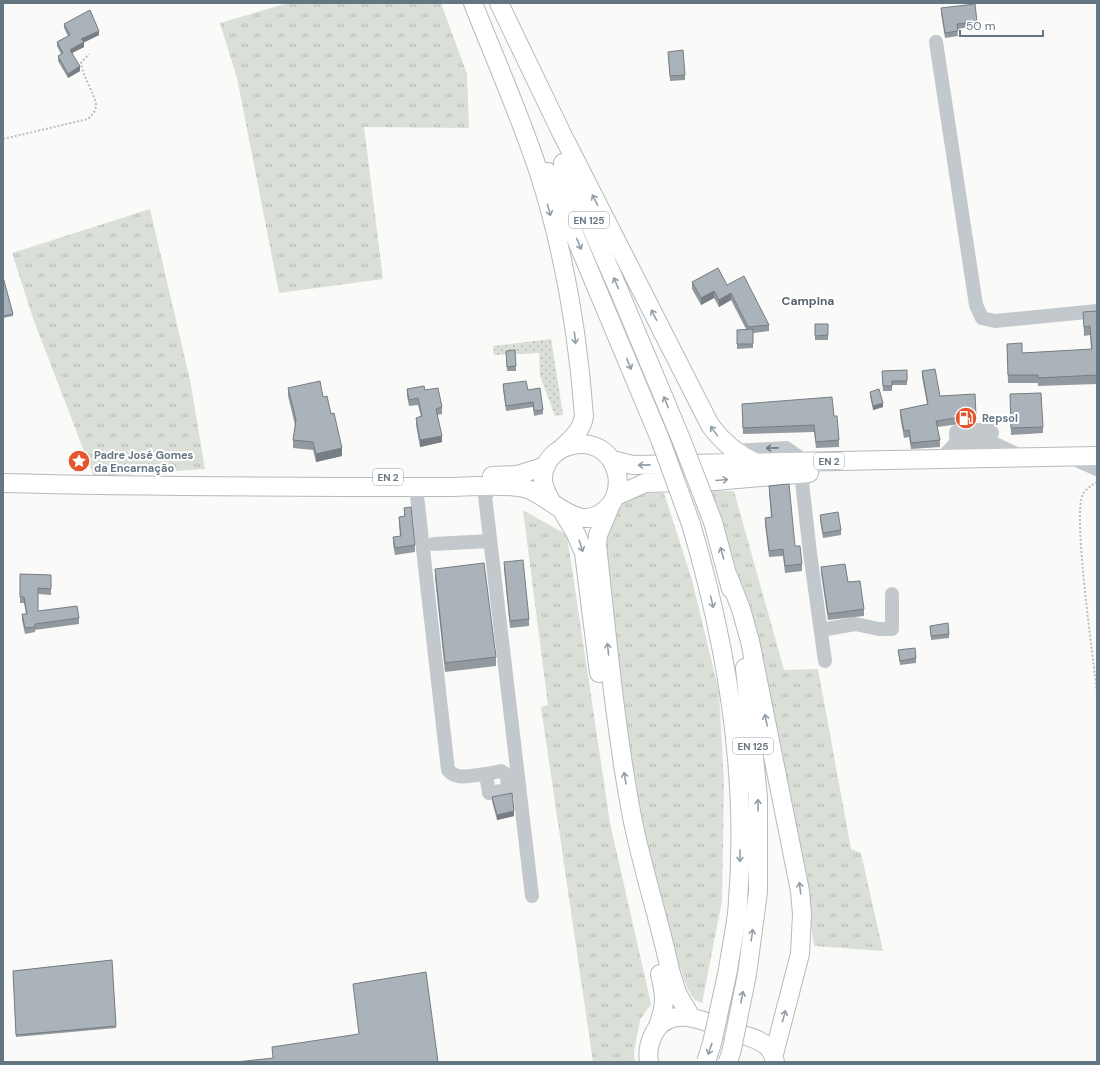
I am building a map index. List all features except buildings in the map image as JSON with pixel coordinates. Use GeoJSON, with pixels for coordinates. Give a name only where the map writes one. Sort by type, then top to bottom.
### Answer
{"type":"FeatureCollection","features":[{"type":"Feature","properties":{"kind":"main road","name":"EN 125"},"geometry":{"type":"LineString","coordinates":[[473,3],[567,216],[660,439],[691,524],[710,592],[722,645],[739,781],[738,902],[728,970],[706,1062]]}},
{"type":"Feature","properties":{"kind":"main road"},"geometry":{"type":"LineString","coordinates":[[473,3],[538,172],[563,261],[571,301],[582,399],[583,424],[575,436],[550,461],[543,482],[557,507],[576,534],[584,553],[613,782],[665,997],[664,1008],[659,1024],[650,1041],[648,1050],[649,1062]]}},
{"type":"Feature","properties":{"kind":"main road","name":"EN 125"},"geometry":{"type":"LineString","coordinates":[[493,3],[617,286],[681,438],[713,522],[729,578],[742,645],[758,796],[758,892],[747,974],[728,1062]]}},
{"type":"Feature","properties":{"kind":"main road"},"geometry":{"type":"LineString","coordinates":[[499,3],[561,132],[710,425],[735,451],[756,463]]}},
{"type":"Feature","properties":{"kind":"main road","name":"EN 2"},"geometry":{"type":"LineString","coordinates":[[229,486],[352,478],[517,475],[550,461],[562,449],[572,444],[582,443],[603,451],[612,460],[633,465],[756,463],[803,467],[1047,457]]}},
{"type":"Feature","properties":{"kind":"main road","name":"EN 2"},"geometry":{"type":"LineString","coordinates":[[3,483],[229,486],[496,486],[525,488],[557,507],[581,518],[602,512],[613,500],[645,483],[715,481],[803,467],[941,459],[1097,456]]}},
{"type":"Feature","properties":{"kind":"main road"},"geometry":{"type":"LineString","coordinates":[[612,460],[618,479],[613,500],[598,535],[597,545],[615,710],[633,818],[670,970],[677,993],[691,1016]]}},
{"type":"Feature","properties":{"kind":"main road"},"geometry":{"type":"LineString","coordinates":[[729,578],[741,609],[750,641],[800,891],[802,914],[800,954],[775,1058]]}},
{"type":"Feature","properties":{"kind":"main road"},"geometry":{"type":"LineString","coordinates":[[659,1024],[673,1018],[691,1016],[755,1040],[767,1046],[775,1058]]}},
{"type":"Feature","properties":{"kind":"street"},"geometry":{"type":"LineString","coordinates":[[936,42],[976,305],[982,318],[995,321],[1097,312]]}},
{"type":"Feature","properties":{"kind":"street"},"geometry":{"type":"LineString","coordinates":[[955,438],[991,442],[997,439]]}},
{"type":"Feature","properties":{"kind":"street"},"geometry":{"type":"LineString","coordinates":[[955,438],[997,439],[1025,458]]}},
{"type":"Feature","properties":{"kind":"street"},"geometry":{"type":"LineString","coordinates":[[941,459],[955,438]]}},
{"type":"Feature","properties":{"kind":"street"},"geometry":{"type":"LineString","coordinates":[[735,451],[786,448],[803,467],[825,661]]}},
{"type":"Feature","properties":{"kind":"street"},"geometry":{"type":"LineString","coordinates":[[1067,456],[1097,469]]}},
{"type":"Feature","properties":{"kind":"street"},"geometry":{"type":"LineString","coordinates":[[496,486],[489,490],[485,496],[532,896]]}},
{"type":"Feature","properties":{"kind":"street"},"geometry":{"type":"LineString","coordinates":[[416,487],[448,770],[452,775],[460,777],[486,774]]}},
{"type":"Feature","properties":{"kind":"street"},"geometry":{"type":"LineString","coordinates":[[468,487],[480,496],[486,507]]}},
{"type":"Feature","properties":{"kind":"street"},"geometry":{"type":"LineString","coordinates":[[433,544],[490,541]]}},
{"type":"Feature","properties":{"kind":"street"},"geometry":{"type":"LineString","coordinates":[[821,630],[854,624],[879,630],[892,629],[892,594]]}},
{"type":"Feature","properties":{"kind":"path"},"geometry":{"type":"LineString","coordinates":[[3,139],[88,119],[94,113],[96,104],[83,74],[81,63],[89,54]]}},
{"type":"Feature","properties":{"kind":"path"},"geometry":{"type":"LineString","coordinates":[[1097,482],[1083,494],[1080,506],[1080,539],[1097,693]]}},
{"type":"Feature","properties":{"kind":"green space"},"geometry":{"type":"Polygon","coordinates":[[[288,3],[441,3],[467,74],[469,128],[364,127],[383,279],[279,293],[237,78],[220,23],[288,3]]]}},
{"type":"Feature","properties":{"kind":"green space"},"geometry":{"type":"Polygon","coordinates":[[[150,209],[190,380],[205,469],[94,477],[34,321],[12,253],[150,209]]]}},
{"type":"Feature","properties":{"kind":"green space"},"geometry":{"type":"Polygon","coordinates":[[[551,339],[563,415],[555,416],[540,376],[539,353],[494,355],[493,346],[551,339]]]}},
{"type":"Feature","properties":{"kind":"green space"},"geometry":{"type":"Polygon","coordinates":[[[711,491],[734,491],[784,670],[818,669],[851,849],[861,853],[883,951],[814,946],[793,805],[761,664],[711,491]]]}},
{"type":"Feature","properties":{"kind":"green space"},"geometry":{"type":"Polygon","coordinates":[[[640,493],[664,493],[692,580],[719,692],[724,785],[722,901],[702,1003],[695,1000],[687,988],[669,934],[627,761],[605,551],[607,525],[623,500],[640,493]]]}},
{"type":"Feature","properties":{"kind":"green space"},"geometry":{"type":"Polygon","coordinates":[[[523,510],[567,535],[610,823],[651,1004],[640,1020],[634,1052],[635,1062],[593,1062],[541,707],[548,705],[523,510]]]}},
{"type":"Feature","properties":{"kind":"place","name":"Repsol"},"geometry":{"type":"Point","coordinates":[966,418]}},
{"type":"Feature","properties":{"kind":"place","name":"Padre José Gomes da Encarnação"},"geometry":{"type":"Point","coordinates":[79,461]}},
{"type":"Feature","properties":{"kind":"district","name":"Campina"},"geometry":{"type":"Point","coordinates":[808,301]}}]}
